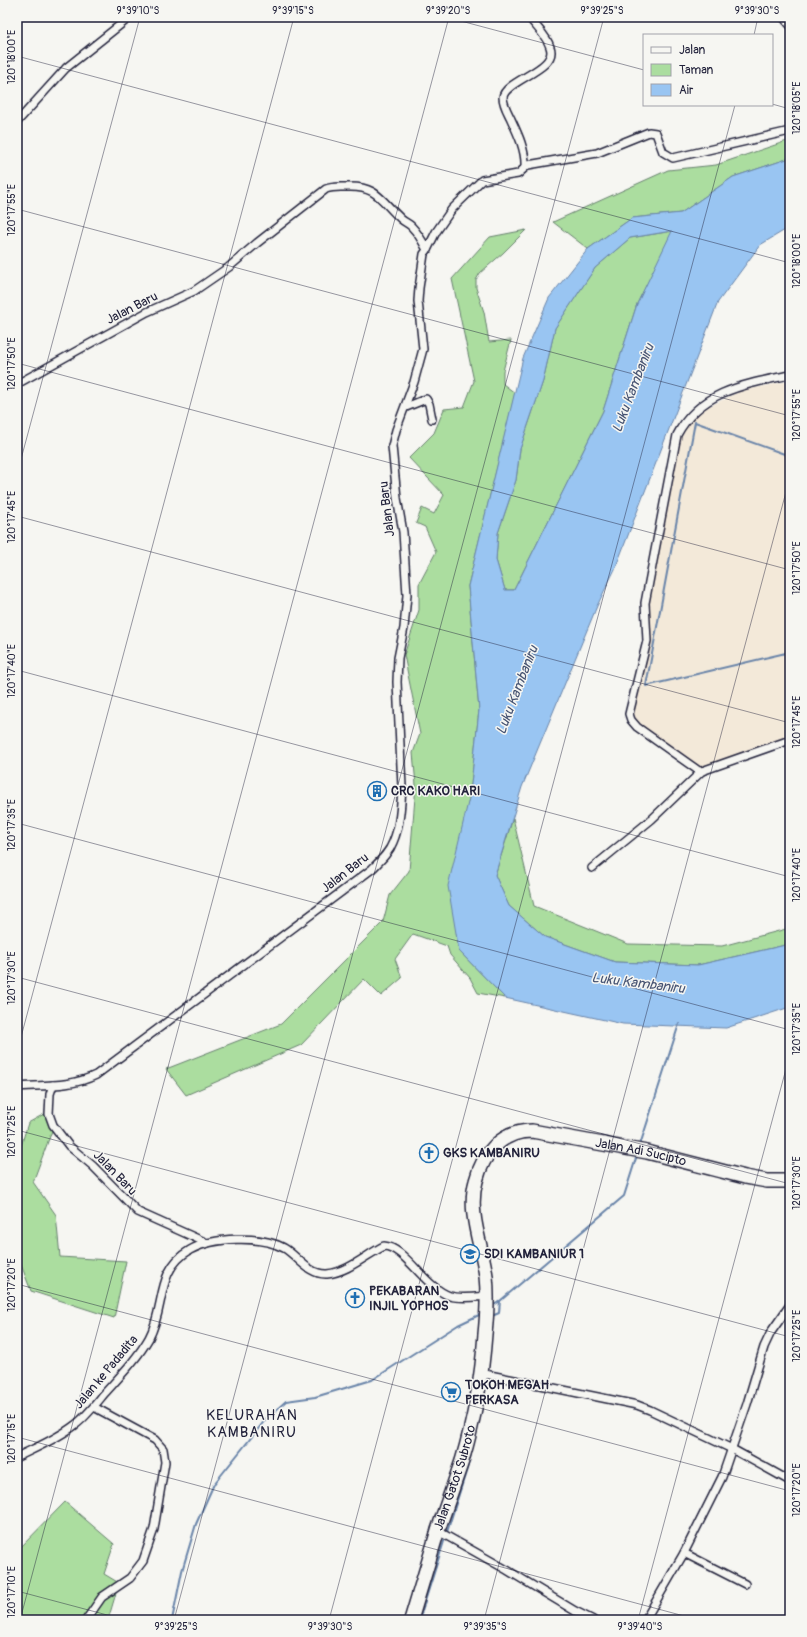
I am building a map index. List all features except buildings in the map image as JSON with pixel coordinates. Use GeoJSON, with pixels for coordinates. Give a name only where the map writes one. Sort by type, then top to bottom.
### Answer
{"type":"FeatureCollection","features":[{"type":"Feature","properties":{"kind":"highway","name":"Jalan Adi Sucipto"},"geometry":{"type":"LineString","coordinates":[[494,1145],[510,1134],[522,1131],[532,1131],[642,1151],[745,1177],[767,1181],[790,1182]]}},
{"type":"Feature","properties":{"kind":"highway","name":"Jalan Gatot Subroto"},"geometry":{"type":"LineString","coordinates":[[411,1620],[444,1534],[484,1373],[487,1299],[483,1261],[475,1220],[473,1195],[475,1181],[481,1167],[494,1145]]}},
{"type":"Feature","properties":{"kind":"street"},"geometry":{"type":"LineString","coordinates":[[17,122],[66,68],[130,17]]}},
{"type":"Feature","properties":{"kind":"street"},"geometry":{"type":"LineString","coordinates":[[525,166],[525,158],[506,110],[503,98],[507,89],[539,68],[548,60],[550,54],[551,48],[548,42],[529,17]]}},
{"type":"Feature","properties":{"kind":"street"},"geometry":{"type":"LineString","coordinates":[[782,17],[790,25]]}},
{"type":"Feature","properties":{"kind":"street"},"geometry":{"type":"LineString","coordinates":[[427,250],[436,232],[452,209],[479,183],[488,179],[518,174],[525,166],[592,154],[649,132],[656,133],[663,152],[673,158],[790,131]]}},
{"type":"Feature","properties":{"kind":"street","name":"Jalan Baru"},"geometry":{"type":"LineString","coordinates":[[17,384],[148,312],[194,291],[230,267],[326,189],[332,187],[354,186],[367,188],[375,192],[400,219],[411,226],[427,250],[424,254],[418,302],[423,349],[406,407],[396,430],[392,446],[397,498],[403,532],[407,595],[404,628],[398,658],[397,682],[402,787],[401,803],[393,842],[386,855],[372,869],[117,1060],[86,1080],[75,1083],[17,1087]]}},
{"type":"Feature","properties":{"kind":"street"},"geometry":{"type":"LineString","coordinates":[[702,771],[696,769],[637,727],[630,720],[629,714],[647,641],[645,603],[676,440],[679,431],[688,418],[704,403],[739,386],[790,375]]}},
{"type":"Feature","properties":{"kind":"street"},"geometry":{"type":"LineString","coordinates":[[406,407],[426,399],[429,404],[432,419]]}},
{"type":"Feature","properties":{"kind":"street"},"geometry":{"type":"LineString","coordinates":[[592,868],[652,819],[702,771],[790,740]]}},
{"type":"Feature","properties":{"kind":"street","name":"Jalan Baru"},"geometry":{"type":"LineString","coordinates":[[53,1085],[50,1094],[49,1114],[53,1125],[69,1146],[93,1166],[138,1212],[207,1243]]}},
{"type":"Feature","properties":{"kind":"street","name":"Jalan ke Padadita"},"geometry":{"type":"LineString","coordinates":[[17,1457],[55,1438],[76,1425],[94,1407],[141,1350],[150,1336],[155,1324],[166,1276],[172,1266],[189,1250],[207,1243],[249,1240],[270,1243],[284,1248],[317,1273],[326,1274],[340,1271],[384,1246],[388,1246],[400,1254],[437,1290],[450,1296],[487,1299]]}},
{"type":"Feature","properties":{"kind":"street"},"geometry":{"type":"LineString","coordinates":[[646,1620],[684,1554],[722,1476],[764,1347],[771,1332],[790,1306]]}},
{"type":"Feature","properties":{"kind":"street"},"geometry":{"type":"LineString","coordinates":[[484,1373],[637,1405],[732,1449],[790,1481]]}},
{"type":"Feature","properties":{"kind":"street"},"geometry":{"type":"LineString","coordinates":[[86,1620],[102,1597],[130,1578],[143,1561],[154,1529],[165,1462],[163,1449],[155,1440],[94,1407]]}},
{"type":"Feature","properties":{"kind":"street"},"geometry":{"type":"LineString","coordinates":[[444,1534],[593,1620]]}},
{"type":"Feature","properties":{"kind":"street"},"geometry":{"type":"LineString","coordinates":[[684,1554],[745,1584]]}},
{"type":"Feature","properties":{"kind":"shaded area"},"geometry":{"type":"Polygon","coordinates":[[[790,381],[790,737],[702,768],[698,768],[635,725],[632,718],[649,642],[647,607],[680,433],[691,419],[706,408],[741,391],[790,381]]]}},
{"type":"Feature","properties":{"kind":"green space"},"geometry":{"type":"Polygon","coordinates":[[[790,140],[790,158],[733,177],[681,213],[632,218],[588,249],[553,222],[668,170],[716,165],[790,140]]]}},
{"type":"Feature","properties":{"kind":"green space"},"geometry":{"type":"Polygon","coordinates":[[[526,230],[480,273],[476,280],[476,288],[484,312],[489,342],[511,340],[503,371],[503,384],[515,393],[468,586],[479,710],[470,794],[459,951],[505,998],[478,993],[470,978],[450,955],[447,946],[413,934],[395,959],[402,978],[381,996],[364,979],[301,1045],[186,1095],[166,1069],[281,1024],[383,922],[390,895],[409,871],[416,785],[413,753],[420,734],[404,655],[419,610],[419,584],[436,552],[425,527],[416,523],[422,508],[434,514],[444,495],[409,458],[434,433],[444,409],[464,407],[474,381],[452,279],[490,237],[526,230]]]}},
{"type":"Feature","properties":{"kind":"green space"},"geometry":{"type":"Polygon","coordinates":[[[673,231],[637,304],[603,411],[514,590],[505,590],[496,560],[498,533],[516,480],[520,449],[543,381],[555,328],[595,268],[630,238],[673,231]]]}},
{"type":"Feature","properties":{"kind":"green space"},"geometry":{"type":"Polygon","coordinates":[[[513,818],[534,906],[628,944],[722,946],[790,928],[790,944],[698,965],[615,962],[545,937],[509,906],[495,875],[513,818]]]}},
{"type":"Feature","properties":{"kind":"green space"},"geometry":{"type":"Polygon","coordinates":[[[46,1113],[53,1128],[33,1182],[56,1215],[60,1257],[126,1261],[114,1318],[31,1291],[17,1254],[17,1159],[28,1123],[46,1113]]]}},
{"type":"Feature","properties":{"kind":"green space"},"geometry":{"type":"Polygon","coordinates":[[[65,1502],[114,1544],[104,1574],[119,1583],[108,1620],[17,1620],[17,1551],[65,1502]]]}},
{"type":"Feature","properties":{"kind":"water","name":"Luku Kambaniru"},"geometry":{"type":"Polygon","coordinates":[[[790,158],[790,227],[760,245],[718,302],[615,569],[597,606],[522,787],[495,875],[509,906],[545,937],[615,962],[698,965],[790,944],[790,1007],[726,1028],[623,1024],[505,998],[459,951],[448,886],[470,794],[479,710],[468,586],[523,358],[549,298],[588,249],[632,218],[681,213],[733,177],[790,158]],[[672,231],[630,238],[595,268],[555,328],[543,381],[520,449],[516,480],[498,533],[496,560],[505,590],[514,590],[603,411],[637,304],[672,231]]]}},
{"type":"Feature","properties":{"kind":"waterway"},"geometry":{"type":"LineString","coordinates":[[790,456],[695,422],[646,686],[790,652]]}},
{"type":"Feature","properties":{"kind":"waterway"},"geometry":{"type":"LineString","coordinates":[[640,1145],[679,1024]]}},
{"type":"Feature","properties":{"kind":"waterway"},"geometry":{"type":"LineString","coordinates":[[491,1307],[624,1196],[637,1155]]}},
{"type":"Feature","properties":{"kind":"waterway"},"geometry":{"type":"LineString","coordinates":[[492,1316],[499,1313],[500,1301]]}},
{"type":"Feature","properties":{"kind":"waterway"},"geometry":{"type":"LineString","coordinates":[[172,1620],[182,1571],[196,1524],[214,1484],[266,1419],[286,1401],[315,1397],[372,1380],[458,1325],[481,1314]]}},
{"type":"Feature","properties":{"kind":"waterway"},"geometry":{"type":"LineString","coordinates":[[480,1417],[483,1400]]}},
{"type":"Feature","properties":{"kind":"waterway"},"geometry":{"type":"LineString","coordinates":[[419,1620],[472,1450]]}},
{"type":"Feature","properties":{"kind":"place","name":"CRC KAKO HARI"},"geometry":{"type":"Point","coordinates":[377,791]}},
{"type":"Feature","properties":{"kind":"place","name":"GKS KAMBANIRU"},"geometry":{"type":"Point","coordinates":[429,1153]}},
{"type":"Feature","properties":{"kind":"place","name":"SDI KAMBANIUR 1"},"geometry":{"type":"Point","coordinates":[470,1254]}},
{"type":"Feature","properties":{"kind":"place","name":"PEKABARAN INJIL YOPHOS"},"geometry":{"type":"Point","coordinates":[355,1298]}},
{"type":"Feature","properties":{"kind":"place","name":"TOKOH MEGAH PERKASA"},"geometry":{"type":"Point","coordinates":[451,1392]}},
{"type":"Feature","properties":{"kind":"district","name":"KELURAHAN KAMBANIRU"},"geometry":{"type":"Point","coordinates":[252,1424]}}]}
